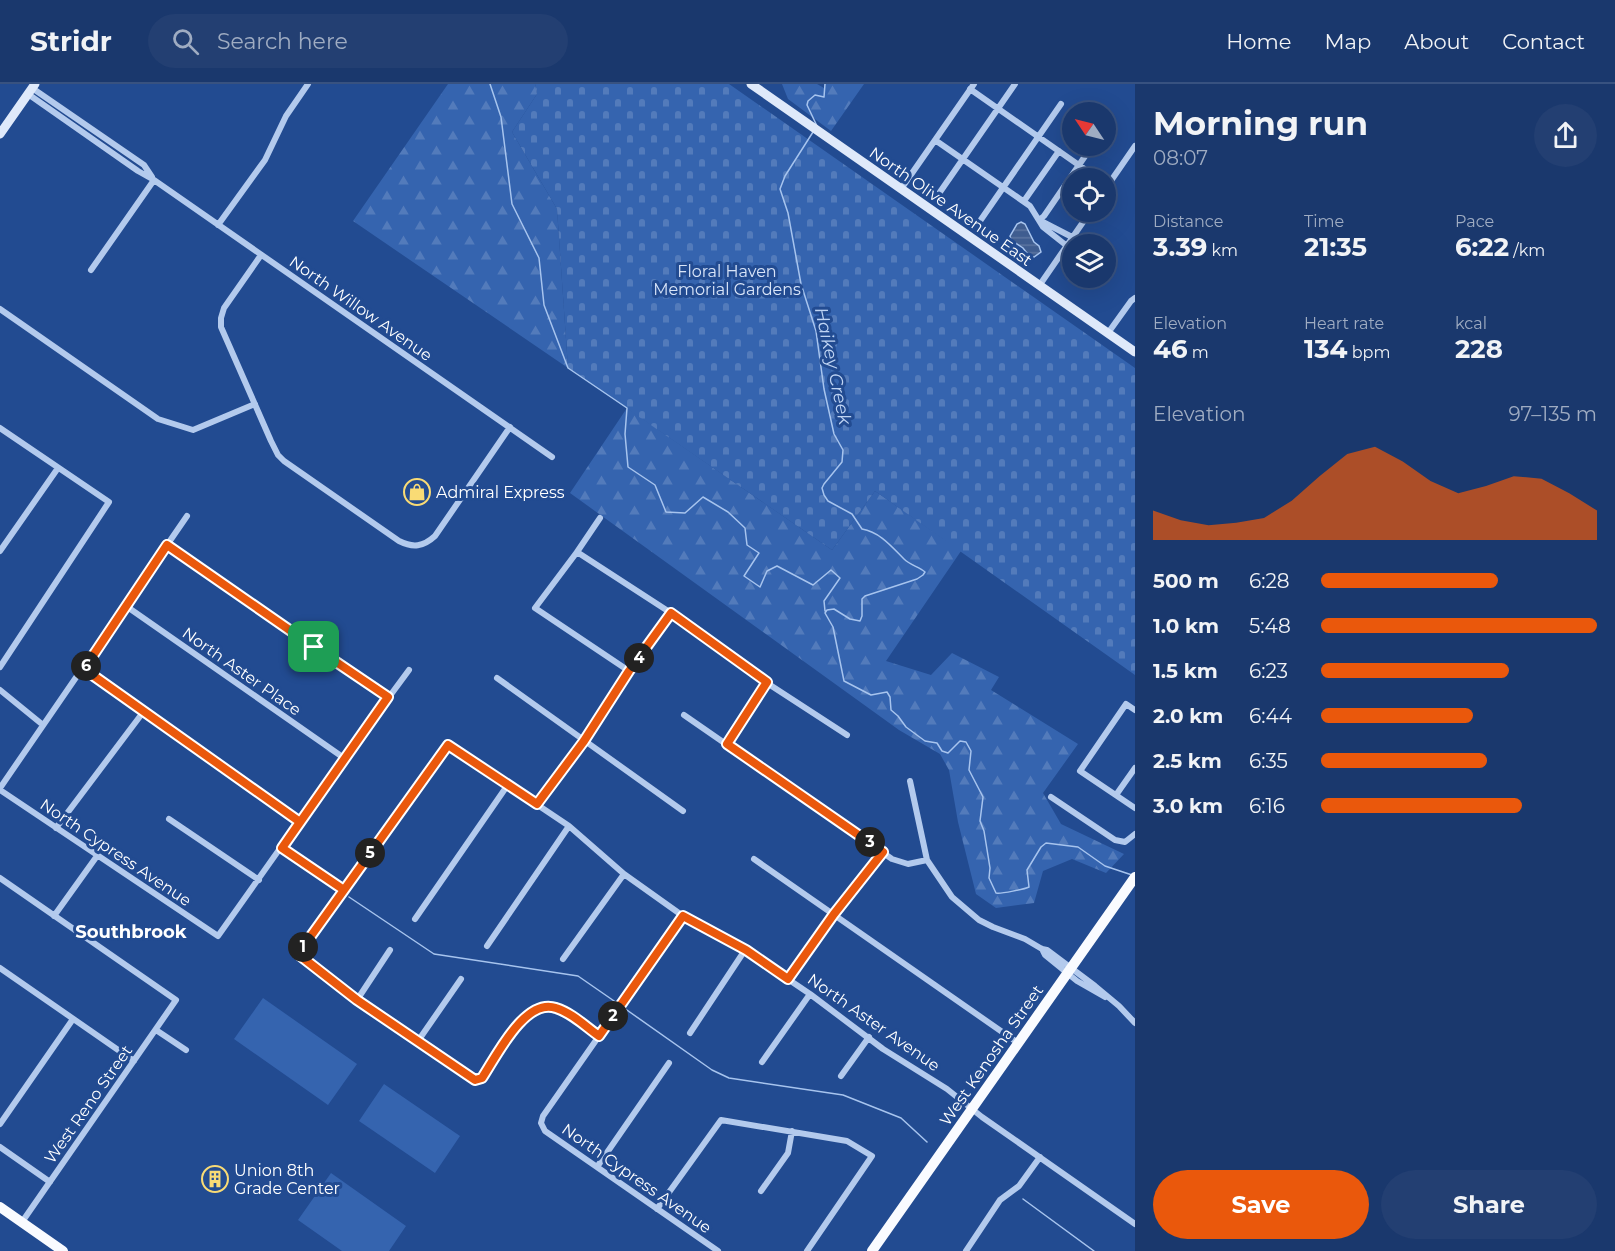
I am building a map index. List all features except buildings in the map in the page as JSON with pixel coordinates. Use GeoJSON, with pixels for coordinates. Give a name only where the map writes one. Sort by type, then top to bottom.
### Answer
{"type":"FeatureCollection","features":[{"type":"Feature","properties":{"kind":"main road","name":"West Kenosha Street"},"geometry":{"type":"LineString","coordinates":[[872,1251],[1135,877]]}},
{"type":"Feature","properties":{"kind":"main road"},"geometry":{"type":"LineString","coordinates":[[0,1207],[63,1251]]}},
{"type":"Feature","properties":{"kind":"street"},"geometry":{"type":"LineString","coordinates":[[218,225],[270,152],[286,116],[308,84]]}},
{"type":"Feature","properties":{"kind":"street","name":"North Olive Avenue East"},"geometry":{"type":"LineString","coordinates":[[750,84],[1135,352]]}},
{"type":"Feature","properties":{"kind":"street"},"geometry":{"type":"LineString","coordinates":[[940,192],[1015,84]]}},
{"type":"Feature","properties":{"kind":"street"},"geometry":{"type":"LineString","coordinates":[[901,189],[938,142],[972,87],[1083,168]]}},
{"type":"Feature","properties":{"kind":"street"},"geometry":{"type":"LineString","coordinates":[[0,134],[32,89]]}},
{"type":"Feature","properties":{"kind":"street","name":"North Willow Avenue"},"geometry":{"type":"LineString","coordinates":[[32,89],[138,171],[552,457]]}},
{"type":"Feature","properties":{"kind":"street"},"geometry":{"type":"LineString","coordinates":[[980,220],[1061,104]]}},
{"type":"Feature","properties":{"kind":"street"},"geometry":{"type":"LineString","coordinates":[[938,142],[1024,201],[1035,212],[1043,227],[1062,243]]}},
{"type":"Feature","properties":{"kind":"street"},"geometry":{"type":"LineString","coordinates":[[1116,174],[1135,146]]}},
{"type":"Feature","properties":{"kind":"street"},"geometry":{"type":"LineString","coordinates":[[1024,201],[1059,151]]}},
{"type":"Feature","properties":{"kind":"street"},"geometry":{"type":"LineString","coordinates":[[1039,220],[1085,156]]}},
{"type":"Feature","properties":{"kind":"street"},"geometry":{"type":"LineString","coordinates":[[91,270],[154,180]]}},
{"type":"Feature","properties":{"kind":"street"},"geometry":{"type":"LineString","coordinates":[[1039,220],[1068,234]]}},
{"type":"Feature","properties":{"kind":"street"},"geometry":{"type":"LineString","coordinates":[[1039,286],[1062,252]]}},
{"type":"Feature","properties":{"kind":"street"},"geometry":{"type":"LineString","coordinates":[[261,255],[224,308],[221,318],[223,334],[278,455],[284,461],[406,545],[423,545],[435,536],[510,428]]}},
{"type":"Feature","properties":{"kind":"street"},"geometry":{"type":"LineString","coordinates":[[1108,333],[1135,298]]}},
{"type":"Feature","properties":{"kind":"street"},"geometry":{"type":"LineString","coordinates":[[0,309],[158,419],[193,430],[255,404]]}},
{"type":"Feature","properties":{"kind":"street"},"geometry":{"type":"LineString","coordinates":[[0,428],[109,502],[0,667]]}},
{"type":"Feature","properties":{"kind":"street"},"geometry":{"type":"LineString","coordinates":[[0,551],[58,468]]}},
{"type":"Feature","properties":{"kind":"street"},"geometry":{"type":"LineString","coordinates":[[0,789],[187,516]]}},
{"type":"Feature","properties":{"kind":"street"},"geometry":{"type":"LineString","coordinates":[[600,518],[578,552],[535,608],[629,671]]}},
{"type":"Feature","properties":{"kind":"street"},"geometry":{"type":"LineString","coordinates":[[167,545],[388,697]]}},
{"type":"Feature","properties":{"kind":"street"},"geometry":{"type":"LineString","coordinates":[[578,552],[671,613],[767,682],[847,735]]}},
{"type":"Feature","properties":{"kind":"street","name":"North Aster Place"},"geometry":{"type":"LineString","coordinates":[[126,606],[344,758]]}},
{"type":"Feature","properties":{"kind":"street"},"geometry":{"type":"LineString","coordinates":[[537,804],[584,741],[629,671],[671,613]]}},
{"type":"Feature","properties":{"kind":"street"},"geometry":{"type":"LineString","coordinates":[[84,669],[300,822]]}},
{"type":"Feature","properties":{"kind":"street"},"geometry":{"type":"LineString","coordinates":[[169,819],[259,880],[409,670]]}},
{"type":"Feature","properties":{"kind":"street"},"geometry":{"type":"LineString","coordinates":[[497,678],[683,811]]}},
{"type":"Feature","properties":{"kind":"street"},"geometry":{"type":"LineString","coordinates":[[727,744],[767,682]]}},
{"type":"Feature","properties":{"kind":"street"},"geometry":{"type":"LineString","coordinates":[[0,690],[43,725]]}},
{"type":"Feature","properties":{"kind":"street"},"geometry":{"type":"LineString","coordinates":[[1135,710],[1126,704],[1080,771],[1135,808]]}},
{"type":"Feature","properties":{"kind":"street"},"geometry":{"type":"LineString","coordinates":[[56,828],[144,711]]}},
{"type":"Feature","properties":{"kind":"street"},"geometry":{"type":"LineString","coordinates":[[684,715],[892,859],[908,864],[927,860]]}},
{"type":"Feature","properties":{"kind":"street","name":"North Aster Avenue"},"geometry":{"type":"LineString","coordinates":[[344,890],[448,745],[569,826],[624,874],[683,916],[746,950],[868,1037],[947,1089],[1135,1224]]}},
{"type":"Feature","properties":{"kind":"street"},"geometry":{"type":"LineString","coordinates":[[1116,795],[1135,768]]}},
{"type":"Feature","properties":{"kind":"street"},"geometry":{"type":"LineString","coordinates":[[910,781],[927,860],[952,897],[971,914],[993,927],[1025,939],[1042,950],[1047,950],[1111,1000],[1135,1023]]}},
{"type":"Feature","properties":{"kind":"street"},"geometry":{"type":"LineString","coordinates":[[415,919],[507,786]]}},
{"type":"Feature","properties":{"kind":"street","name":"North Cypress Avenue"},"geometry":{"type":"LineString","coordinates":[[0,789],[218,936],[259,880]]}},
{"type":"Feature","properties":{"kind":"street"},"geometry":{"type":"LineString","coordinates":[[1051,797],[1115,840],[1125,842],[1135,834]]}},
{"type":"Feature","properties":{"kind":"street"},"geometry":{"type":"LineString","coordinates":[[487,946],[569,826]]}},
{"type":"Feature","properties":{"kind":"street"},"geometry":{"type":"LineString","coordinates":[[282,848],[344,890],[298,954],[357,1000],[475,1080],[482,1078],[517,1024],[529,1013],[553,1006],[569,1013],[599,1036],[683,916]]}},
{"type":"Feature","properties":{"kind":"street"},"geometry":{"type":"LineString","coordinates":[[788,979],[834,914],[883,852]]}},
{"type":"Feature","properties":{"kind":"street"},"geometry":{"type":"LineString","coordinates":[[0,878],[54,916],[97,856]]}},
{"type":"Feature","properties":{"kind":"street"},"geometry":{"type":"LineString","coordinates":[[754,860],[1018,1043]]}},
{"type":"Feature","properties":{"kind":"street"},"geometry":{"type":"LineString","coordinates":[[563,959],[624,874]]}},
{"type":"Feature","properties":{"kind":"street","name":"West Reno Street"},"geometry":{"type":"LineString","coordinates":[[22,1222],[176,1000],[54,916]]}},
{"type":"Feature","properties":{"kind":"street"},"geometry":{"type":"LineString","coordinates":[[357,1000],[390,950]]}},
{"type":"Feature","properties":{"kind":"street"},"geometry":{"type":"LineString","coordinates":[[690,1033],[746,950]]}},
{"type":"Feature","properties":{"kind":"street"},"geometry":{"type":"LineString","coordinates":[[0,968],[134,1061]]}},
{"type":"Feature","properties":{"kind":"street"},"geometry":{"type":"LineString","coordinates":[[418,1041],[461,979]]}},
{"type":"Feature","properties":{"kind":"street"},"geometry":{"type":"LineString","coordinates":[[762,1062],[810,994]]}},
{"type":"Feature","properties":{"kind":"street"},"geometry":{"type":"LineString","coordinates":[[0,1124],[73,1019]]}},
{"type":"Feature","properties":{"kind":"street"},"geometry":{"type":"LineString","coordinates":[[156,1030],[186,1050]]}},
{"type":"Feature","properties":{"kind":"street","name":"North Cypress Avenue"},"geometry":{"type":"LineString","coordinates":[[599,1036],[543,1116],[541,1126],[718,1251]]}},
{"type":"Feature","properties":{"kind":"street"},"geometry":{"type":"LineString","coordinates":[[841,1076],[868,1037]]}},
{"type":"Feature","properties":{"kind":"street"},"geometry":{"type":"LineString","coordinates":[[597,1167],[669,1063]]}},
{"type":"Feature","properties":{"kind":"street"},"geometry":{"type":"LineString","coordinates":[[657,1209],[721,1120],[847,1141],[872,1156],[807,1251]]}},
{"type":"Feature","properties":{"kind":"street"},"geometry":{"type":"LineString","coordinates":[[761,1191],[788,1153],[792,1131]]}},
{"type":"Feature","properties":{"kind":"street"},"geometry":{"type":"LineString","coordinates":[[0,1147],[50,1182]]}},
{"type":"Feature","properties":{"kind":"street"},"geometry":{"type":"LineString","coordinates":[[966,1251],[1000,1200],[1019,1186],[1040,1157]]}},
{"type":"Feature","properties":{"kind":"green space"},"geometry":{"type":"Polygon","coordinates":[[[448,84],[535,84],[537,94],[512,132],[557,209],[568,368],[353,221],[448,84]]]}},
{"type":"Feature","properties":{"kind":"green space","name":"Floral Haven Memorial Gardens"},"geometry":{"type":"Polygon","coordinates":[[[535,84],[729,84],[1135,368],[1135,675],[875,491],[832,550],[568,368],[557,209],[512,132],[537,94],[535,84]]]}},
{"type":"Feature","properties":{"kind":"green space"},"geometry":{"type":"Polygon","coordinates":[[[782,84],[817,84],[824,88],[825,84],[864,84],[831,131],[788,99],[782,84]]]}},
{"type":"Feature","properties":{"kind":"green space"},"geometry":{"type":"Polygon","coordinates":[[[627,408],[832,550],[875,491],[961,551],[886,661],[931,675],[952,653],[999,677],[991,690],[1078,744],[1043,793],[1061,824],[1124,854],[1106,873],[1072,859],[1043,871],[1034,903],[996,908],[976,894],[958,822],[949,770],[940,754],[899,730],[570,493],[627,408]]]}},
{"type":"Feature","properties":{"kind":"green space"},"geometry":{"type":"Polygon","coordinates":[[[263,998],[357,1064],[328,1105],[234,1039],[263,998]]]}},
{"type":"Feature","properties":{"kind":"green space"},"geometry":{"type":"Polygon","coordinates":[[[384,1084],[460,1136],[435,1173],[359,1121],[384,1084]]]}},
{"type":"Feature","properties":{"kind":"green space"},"geometry":{"type":"Polygon","coordinates":[[[331,1173],[406,1226],[389,1251],[342,1251],[298,1220],[331,1173]]]}},
{"type":"Feature","properties":{"kind":"shaded area"},"geometry":{"type":"Polygon","coordinates":[[[1021,222],[1025,224],[1034,242],[1039,246],[1041,252],[1034,257],[1030,257],[1023,248],[1011,240],[1010,236],[1017,224],[1021,222]]]}},
{"type":"Feature","properties":{"kind":"waterway"},"geometry":{"type":"LineString","coordinates":[[490,84],[501,117],[512,204],[539,258],[544,305],[568,368],[627,408],[625,434],[628,467],[655,485],[666,512],[685,513],[703,497],[728,512],[745,528],[747,545],[759,553],[744,576],[760,587],[767,571],[777,566],[813,585],[831,570],[840,578],[824,601],[825,611]]}},
{"type":"Feature","properties":{"kind":"waterway","name":"Haikey Creek"},"geometry":{"type":"LineString","coordinates":[[817,126],[807,105],[815,95],[824,97],[825,84]]}},
{"type":"Feature","properties":{"kind":"waterway","name":"Haikey Creek"},"geometry":{"type":"LineString","coordinates":[[813,132],[785,176],[780,189],[788,213],[801,284],[816,331],[824,389],[834,434],[843,450],[842,462],[822,488],[828,501],[852,514],[862,529],[880,537],[906,561],[925,572],[917,579],[865,596],[862,599],[860,621],[850,619],[834,609],[827,610],[825,613],[833,627],[844,681],[871,695],[887,692],[890,697],[891,710],[906,727],[925,741],[937,743],[942,751],[948,753],[960,741],[966,742],[971,751],[969,770],[983,797],[980,821],[984,831],[990,868],[989,878],[996,893],[1029,887],[1027,870],[1046,843],[1078,847],[1105,866],[1132,875]]}},
{"type":"Feature","properties":{"kind":"waterway"},"geometry":{"type":"LineString","coordinates":[[349,897],[434,954],[578,976],[617,1003]]}},
{"type":"Feature","properties":{"kind":"waterway"},"geometry":{"type":"LineString","coordinates":[[624,1008],[712,1070],[729,1078],[843,1095],[901,1118],[927,1142]]}},
{"type":"Feature","properties":{"kind":"waterway"},"geometry":{"type":"LineString","coordinates":[[1023,1199],[1094,1251]]}},
{"type":"Feature","properties":{"kind":"place","name":"Admiral Express"},"geometry":{"type":"Point","coordinates":[417,492]}},
{"type":"Feature","properties":{"kind":"place","name":"Union 8th Grade Center"},"geometry":{"type":"Point","coordinates":[215,1179]}},
{"type":"Feature","properties":{"kind":"district","name":"Southbrook"},"geometry":{"type":"Point","coordinates":[131,932]}},
{"type":"Feature","properties":{"kind":"route"},"geometry":{"type":"LineString","coordinates":[[314,647],[167,545],[84,669],[300,822],[282,848],[344,890],[448,745],[537,804],[584,741],[629,671],[671,613],[767,682],[727,744],[883,852],[834,914],[788,979],[746,950],[683,916],[599,1036],[569,1013],[553,1006],[540,1008],[529,1013],[517,1024],[482,1078],[475,1080],[357,1000],[298,954],[344,890],[282,848],[388,697],[314,647]]}}]}
